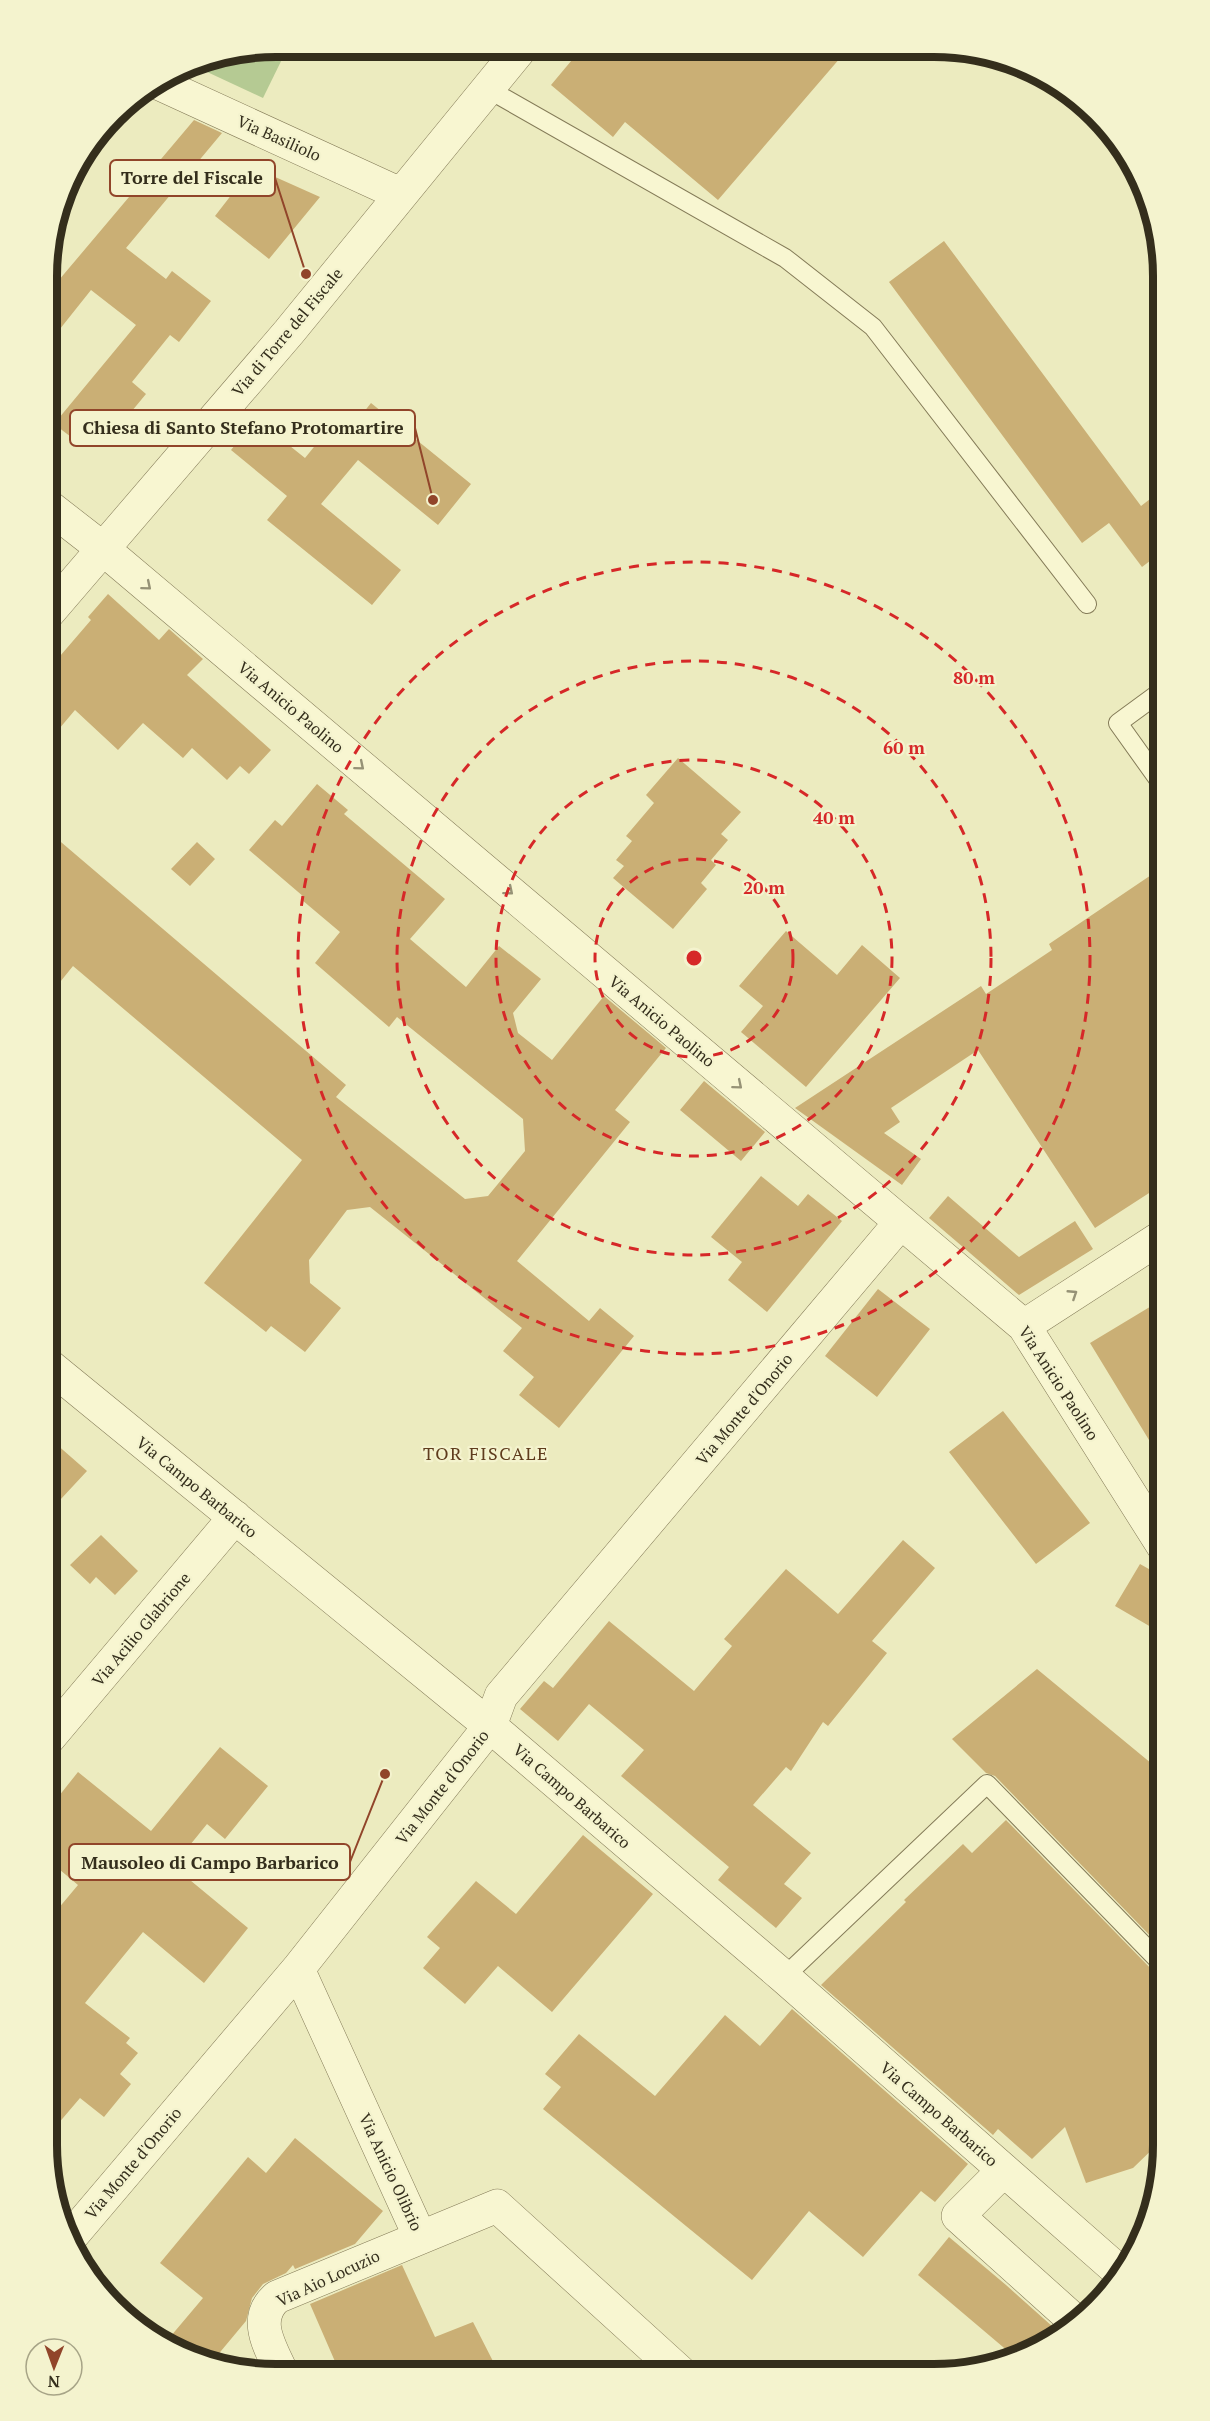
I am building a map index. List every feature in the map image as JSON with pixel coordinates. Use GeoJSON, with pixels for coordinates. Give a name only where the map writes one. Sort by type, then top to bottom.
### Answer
{"type":"FeatureCollection","features":[{"type":"Feature","properties":{"kind":"street","name":"Via di Torre del Fiscale"},"geometry":{"type":"LineString","coordinates":[[57,602],[289,332],[513,57]]}},
{"type":"Feature","properties":{"kind":"street","name":"Via Basiliolo"},"geometry":{"type":"LineString","coordinates":[[166,87],[400,194]]}},
{"type":"Feature","properties":{"kind":"street","name":"Via Anicio Paolino"},"geometry":{"type":"LineString","coordinates":[[57,513],[102,548],[1024,1326],[1153,1529]]}},
{"type":"Feature","properties":{"kind":"street","name":"Via Monte d'Onorio"},"geometry":{"type":"LineString","coordinates":[[75,2232],[298,1970],[490,1726],[501,1696],[901,1222]]}},
{"type":"Feature","properties":{"kind":"street"},"geometry":{"type":"LineString","coordinates":[[1024,1326],[1153,1242]]}},
{"type":"Feature","properties":{"kind":"street","name":"Via Campo Barbarico"},"geometry":{"type":"LineString","coordinates":[[57,1372],[490,1726],[784,1977],[1003,2171]]}},
{"type":"Feature","properties":{"kind":"street","name":"Via Acilio Glabrione"},"geometry":{"type":"LineString","coordinates":[[57,1728],[235,1517]]}},
{"type":"Feature","properties":{"kind":"street","name":"Via Anicio Olibrio"},"geometry":{"type":"LineString","coordinates":[[298,1970],[420,2237],[497,2206],[671,2364]]}},
{"type":"Feature","properties":{"kind":"street"},"geometry":{"type":"LineString","coordinates":[[1070,2317],[958,2216],[1003,2171],[1115,2268]]}},
{"type":"Feature","properties":{"kind":"street","name":"Via Aio Locuzio"},"geometry":{"type":"LineString","coordinates":[[278,2364],[264,2328],[264,2316],[273,2301],[420,2237]]}},
{"type":"Feature","properties":{"kind":"lane"},"geometry":{"type":"LineString","coordinates":[[488,88],[785,258],[873,327],[1087,604]]}},
{"type":"Feature","properties":{"kind":"lane"},"geometry":{"type":"LineString","coordinates":[[1153,697],[1118,723],[1153,772]]}},
{"type":"Feature","properties":{"kind":"lane"},"geometry":{"type":"LineString","coordinates":[[784,1977],[987,1785],[1153,1955]]}},
{"type":"Feature","properties":{"kind":"green space"},"geometry":{"type":"Polygon","coordinates":[[[283,57],[263,98],[203,70],[233,61],[283,57]]]}},
{"type":"Feature","properties":{"kind":"building"},"geometry":{"type":"Polygon","coordinates":[[[574,57],[841,57],[718,200],[625,122],[613,137],[551,85],[574,57]]]}},
{"type":"Feature","properties":{"kind":"building"},"geometry":{"type":"Polygon","coordinates":[[[194,120],[222,133],[126,248],[166,279],[172,271],[211,301],[179,342],[170,335],[132,382],[146,394],[107,441],[87,425],[75,440],[57,426],[57,420],[136,325],[91,290],[57,333],[57,282],[194,120]]]}},
{"type":"Feature","properties":{"kind":"building"},"geometry":{"type":"Polygon","coordinates":[[[253,167],[320,197],[269,259],[215,216],[253,167]]]}},
{"type":"Feature","properties":{"kind":"building"},"geometry":{"type":"Polygon","coordinates":[[[944,241],[1141,506],[1153,497],[1153,559],[1142,567],[1109,523],[1082,543],[889,282],[944,241]]]}},
{"type":"Feature","properties":{"kind":"building"},"geometry":{"type":"Polygon","coordinates":[[[371,403],[471,484],[438,525],[358,460],[321,504],[401,570],[372,605],[267,520],[287,496],[231,450],[256,419],[305,458],[331,426],[344,437],[371,403]]]}},
{"type":"Feature","properties":{"kind":"building"},"geometry":{"type":"Polygon","coordinates":[[[108,594],[159,640],[169,629],[203,659],[187,675],[271,750],[249,774],[240,766],[227,780],[192,748],[183,758],[143,723],[118,750],[75,710],[57,731],[57,660],[91,620],[88,617],[108,594]]]}},
{"type":"Feature","properties":{"kind":"building"},"geometry":{"type":"Polygon","coordinates":[[[678,758],[741,812],[721,834],[728,840],[711,860],[716,865],[701,883],[707,889],[673,929],[613,878],[624,866],[616,860],[632,841],[626,836],[654,803],[646,795],[678,758]]]}},
{"type":"Feature","properties":{"kind":"building"},"geometry":{"type":"Polygon","coordinates":[[[317,784],[348,810],[344,814],[445,899],[410,939],[466,987],[499,946],[541,979],[513,1013],[518,1033],[552,1060],[604,996],[666,1048],[615,1110],[630,1122],[517,1261],[589,1321],[600,1308],[634,1336],[559,1428],[519,1395],[534,1377],[503,1351],[522,1328],[370,1207],[347,1210],[309,1260],[310,1283],[341,1308],[305,1352],[271,1326],[266,1332],[204,1283],[302,1160],[73,966],[57,986],[57,839],[346,1085],[336,1097],[465,1199],[488,1196],[525,1151],[523,1119],[397,1017],[389,1027],[315,963],[340,932],[302,900],[304,897],[249,850],[275,820],[282,826],[317,784]]]}},
{"type":"Feature","properties":{"kind":"building"},"geometry":{"type":"Polygon","coordinates":[[[197,842],[215,859],[190,886],[171,869],[197,842]]]}},
{"type":"Feature","properties":{"kind":"building"},"geometry":{"type":"Polygon","coordinates":[[[1153,874],[1153,1190],[1095,1228],[978,1050],[891,1108],[900,1122],[884,1133],[921,1159],[902,1185],[795,1108],[981,986],[986,994],[1052,950],[1049,944],[1153,874]]]}},
{"type":"Feature","properties":{"kind":"building"},"geometry":{"type":"Polygon","coordinates":[[[786,931],[837,975],[862,945],[900,978],[806,1087],[741,1032],[763,1006],[739,986],[786,931]]]}},
{"type":"Feature","properties":{"kind":"building"},"geometry":{"type":"Polygon","coordinates":[[[704,1081],[765,1132],[741,1161],[680,1110],[704,1081]]]}},
{"type":"Feature","properties":{"kind":"building"},"geometry":{"type":"Polygon","coordinates":[[[761,1176],[798,1206],[808,1194],[842,1221],[767,1312],[728,1280],[742,1262],[711,1237],[761,1176]]]}},
{"type":"Feature","properties":{"kind":"building"},"geometry":{"type":"Polygon","coordinates":[[[948,1196],[1019,1257],[1075,1221],[1093,1249],[1019,1295],[929,1218],[948,1196]]]}},
{"type":"Feature","properties":{"kind":"building"},"geometry":{"type":"Polygon","coordinates":[[[878,1289],[930,1329],[877,1397],[825,1356],[878,1289]]]}},
{"type":"Feature","properties":{"kind":"building"},"geometry":{"type":"Polygon","coordinates":[[[1153,1305],[1153,1447],[1090,1343],[1153,1305]]]}},
{"type":"Feature","properties":{"kind":"building"},"geometry":{"type":"Polygon","coordinates":[[[1003,1411],[1090,1523],[1036,1564],[949,1452],[1003,1411]]]}},
{"type":"Feature","properties":{"kind":"building"},"geometry":{"type":"Polygon","coordinates":[[[57,1445],[87,1471],[57,1503],[57,1445]]]}},
{"type":"Feature","properties":{"kind":"building"},"geometry":{"type":"Polygon","coordinates":[[[101,1535],[138,1571],[115,1595],[96,1577],[90,1584],[70,1565],[101,1535]]]}},
{"type":"Feature","properties":{"kind":"building"},"geometry":{"type":"Polygon","coordinates":[[[903,1540],[935,1568],[872,1641],[887,1653],[828,1726],[823,1722],[791,1771],[786,1767],[753,1805],[811,1853],[784,1884],[802,1898],[776,1928],[718,1880],[729,1867],[621,1776],[644,1750],[589,1704],[558,1741],[520,1709],[544,1681],[553,1688],[609,1621],[694,1691],[732,1646],[724,1639],[786,1569],[838,1614],[903,1540]]]}},
{"type":"Feature","properties":{"kind":"building"},"geometry":{"type":"Polygon","coordinates":[[[1140,1564],[1153,1571],[1153,1628],[1115,1606],[1140,1564]]]}},
{"type":"Feature","properties":{"kind":"building"},"geometry":{"type":"Polygon","coordinates":[[[1037,1669],[1153,1765],[1153,1939],[995,1776],[986,1773],[952,1739],[1037,1669]]]}},
{"type":"Feature","properties":{"kind":"building"},"geometry":{"type":"Polygon","coordinates":[[[220,1747],[268,1786],[225,1839],[207,1824],[173,1866],[248,1928],[204,1983],[143,1932],[85,2003],[130,2038],[126,2043],[138,2053],[120,2074],[131,2084],[104,2117],[80,2098],[57,2125],[57,1910],[78,1885],[57,1867],[57,1798],[78,1772],[151,1831],[220,1747]]]}},
{"type":"Feature","properties":{"kind":"building"},"geometry":{"type":"Polygon","coordinates":[[[1006,1820],[1153,1971],[1153,2149],[1133,2168],[1086,2183],[1065,2127],[1032,2159],[998,2129],[993,2135],[821,1985],[906,1902],[904,1900],[963,1844],[972,1853],[1006,1820]]]}},
{"type":"Feature","properties":{"kind":"building"},"geometry":{"type":"Polygon","coordinates":[[[583,1835],[653,1894],[552,2012],[498,1966],[465,2004],[423,1968],[440,1948],[427,1937],[476,1881],[516,1914],[583,1835]]]}},
{"type":"Feature","properties":{"kind":"building"},"geometry":{"type":"Polygon","coordinates":[[[792,2009],[968,2164],[935,2202],[921,2191],[863,2257],[809,2211],[752,2280],[543,2109],[561,2087],[545,2074],[579,2034],[655,2096],[725,2015],[760,2046],[792,2009]]]}},
{"type":"Feature","properties":{"kind":"building"},"geometry":{"type":"Polygon","coordinates":[[[295,2138],[383,2211],[355,2244],[295,2269],[293,2265],[286,2273],[263,2284],[252,2298],[246,2321],[217,2356],[170,2337],[203,2298],[160,2263],[248,2157],[266,2173],[295,2138]]]}},
{"type":"Feature","properties":{"kind":"building"},"geometry":{"type":"Polygon","coordinates":[[[949,2237],[1054,2328],[1007,2351],[918,2275],[949,2237]]]}},
{"type":"Feature","properties":{"kind":"building"},"geometry":{"type":"Polygon","coordinates":[[[402,2265],[435,2337],[473,2322],[494,2364],[336,2364],[310,2304],[402,2265]]]}},
{"type":"Feature","properties":{"kind":"place","name":"Torre del Fiscale"},"geometry":{"type":"Point","coordinates":[306,274]}},
{"type":"Feature","properties":{"kind":"place","name":"Chiesa di Santo Stefano Protomartire"},"geometry":{"type":"Point","coordinates":[433,500]}},
{"type":"Feature","properties":{"kind":"place","name":"Mausoleo di Campo Barbarico"},"geometry":{"type":"Point","coordinates":[385,1774]}},
{"type":"Feature","properties":{"kind":"district","name":"TOR FISCALE"},"geometry":{"type":"Point","coordinates":[486,1454]}}]}
